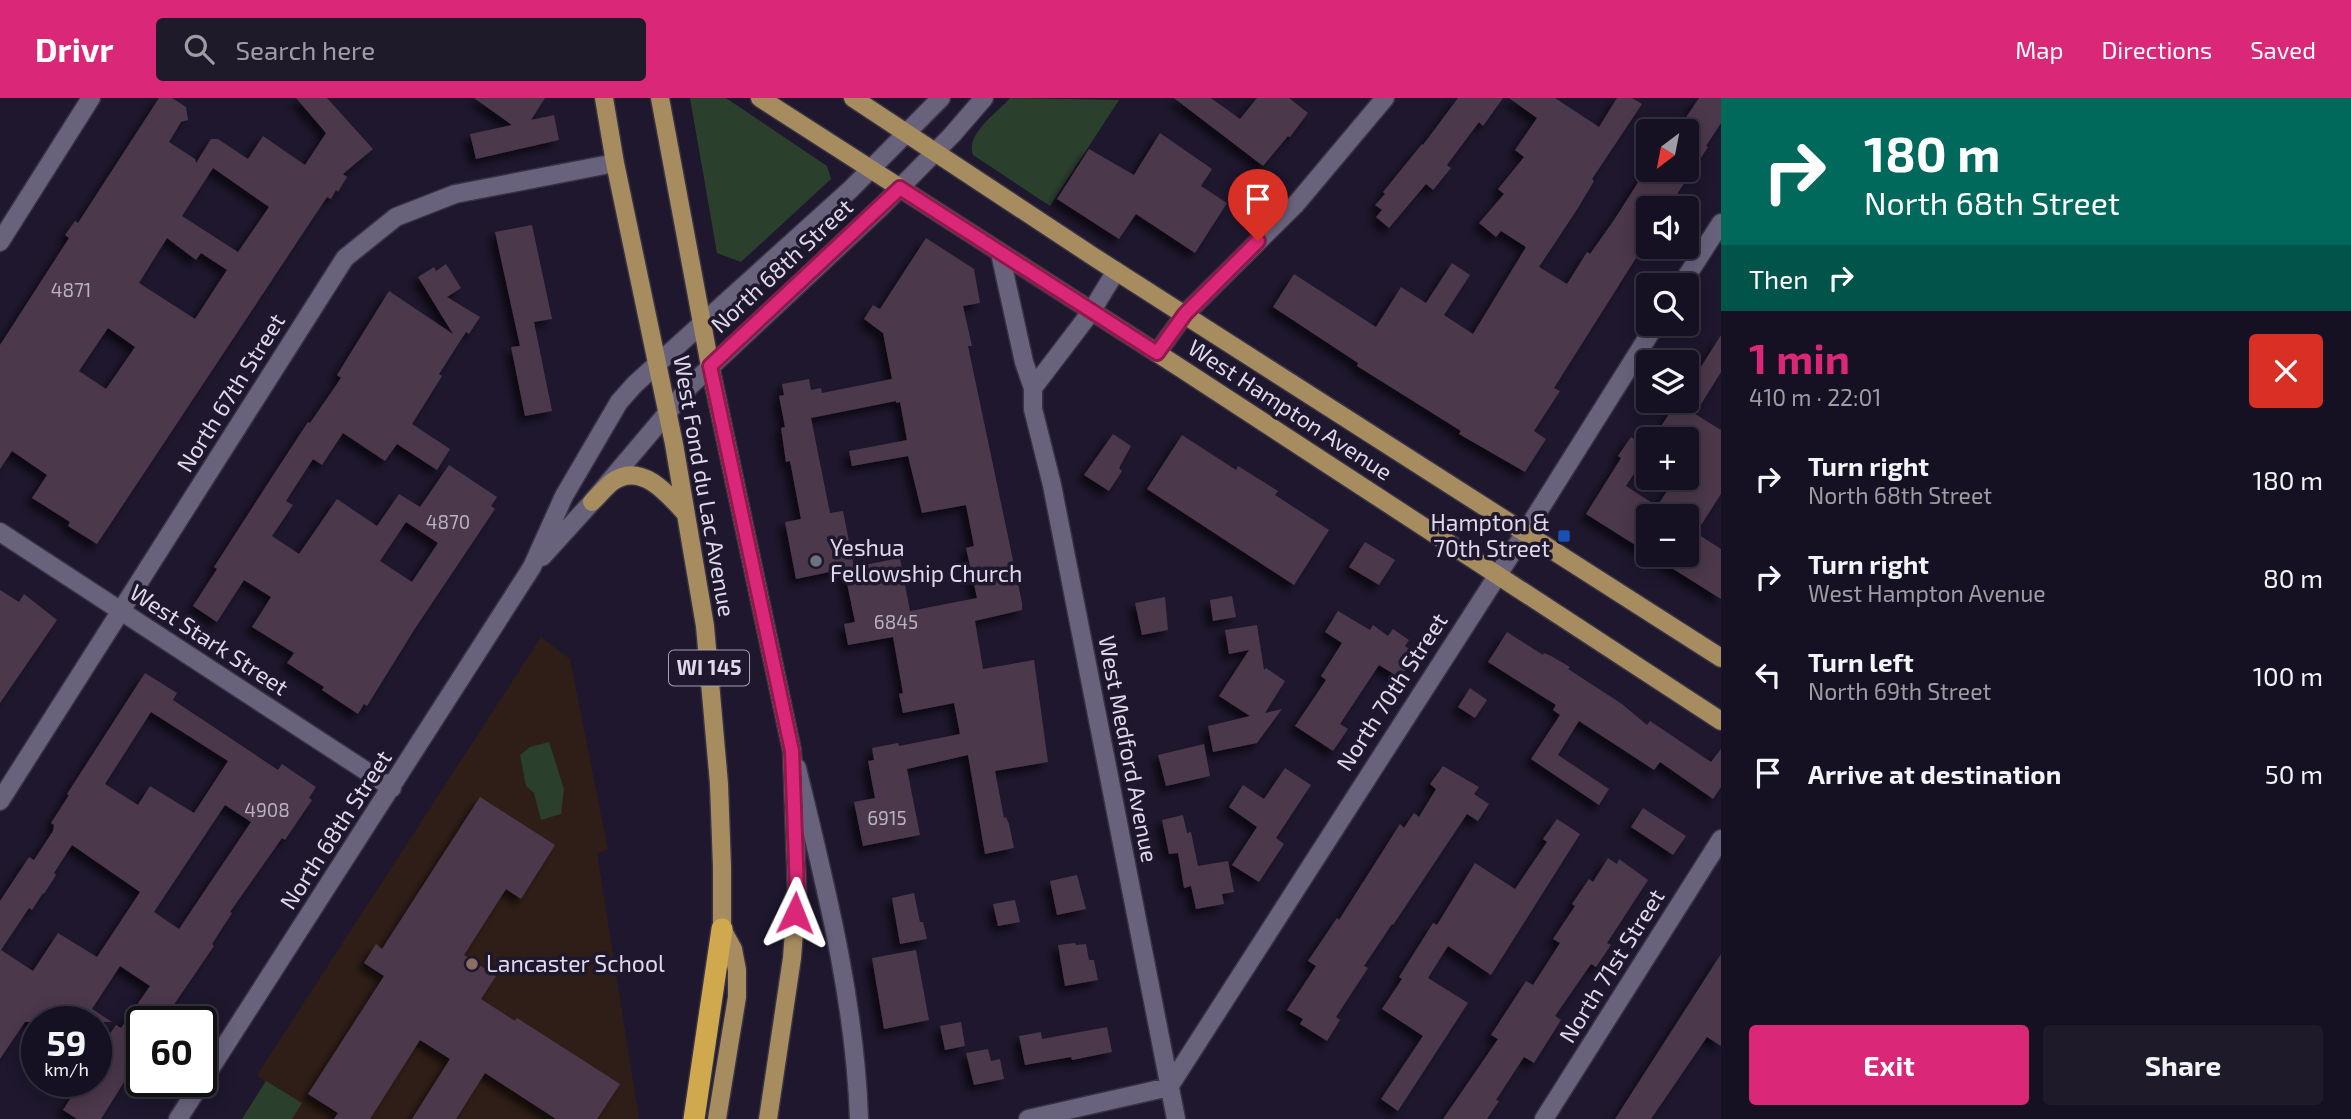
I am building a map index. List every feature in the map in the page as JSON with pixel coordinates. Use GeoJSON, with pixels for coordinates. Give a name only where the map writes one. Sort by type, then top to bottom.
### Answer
{"type":"FeatureCollection","features":[{"type":"Feature","properties":{"kind":"highway","name":"WI 145"},"geometry":{"type":"LineString","coordinates":[[694,1119],[722,929]]}},
{"type":"Feature","properties":{"kind":"main road","name":"West Fond du Lac Avenue"},"geometry":{"type":"LineString","coordinates":[[604,98],[615,163],[668,410],[705,626],[722,867],[722,929]]}},
{"type":"Feature","properties":{"kind":"main road","name":"West Fond du Lac Avenue"},"geometry":{"type":"LineString","coordinates":[[660,98],[710,366],[792,751],[797,891],[782,1041],[768,1119]]}},
{"type":"Feature","properties":{"kind":"main road","name":"West Hampton Avenue"},"geometry":{"type":"LineString","coordinates":[[760,98],[1721,721]]}},
{"type":"Feature","properties":{"kind":"main road","name":"West Hampton Avenue"},"geometry":{"type":"LineString","coordinates":[[853,98],[1116,271],[1721,658]]}},
{"type":"Feature","properties":{"kind":"main road"},"geometry":{"type":"LineString","coordinates":[[592,502],[611,483],[631,474],[655,484],[687,516]]}},
{"type":"Feature","properties":{"kind":"main road"},"geometry":{"type":"LineString","coordinates":[[717,1119],[737,997],[737,970],[733,949],[722,929]]}},
{"type":"Feature","properties":{"kind":"street"},"geometry":{"type":"LineString","coordinates":[[0,242],[91,98]]}},
{"type":"Feature","properties":{"kind":"street","name":"North 68th Street"},"geometry":{"type":"LineString","coordinates":[[178,1119],[533,567],[564,496],[619,402],[657,363],[907,134],[940,98]]}},
{"type":"Feature","properties":{"kind":"street","name":"North 68th Street"},"geometry":{"type":"LineString","coordinates":[[533,567],[592,502],[668,410],[710,366],[900,188],[984,98]]}},
{"type":"Feature","properties":{"kind":"street"},"geometry":{"type":"LineString","coordinates":[[1157,353],[1185,314],[1296,204],[1385,98]]}},
{"type":"Feature","properties":{"kind":"street","name":"North 67th Street"},"geometry":{"type":"LineString","coordinates":[[0,801],[345,258],[396,217],[455,194],[615,163]]}},
{"type":"Feature","properties":{"kind":"street"},"geometry":{"type":"LineString","coordinates":[[1689,273],[1721,223]]}},
{"type":"Feature","properties":{"kind":"street","name":"West Medford Avenue"},"geometry":{"type":"LineString","coordinates":[[1000,253],[1024,362],[1033,388],[1032,410],[1055,499],[1176,1119]]}},
{"type":"Feature","properties":{"kind":"street"},"geometry":{"type":"LineString","coordinates":[[1033,388],[1091,312],[1116,271]]}},
{"type":"Feature","properties":{"kind":"street","name":"North 70th Street"},"geometry":{"type":"LineString","coordinates":[[1169,1087],[1648,336]]}},
{"type":"Feature","properties":{"kind":"street","name":"West Stark Street"},"geometry":{"type":"LineString","coordinates":[[0,532],[392,788]]}},
{"type":"Feature","properties":{"kind":"street","name":"West Fond du Lac Avenue"},"geometry":{"type":"LineString","coordinates":[[792,751],[836,930],[858,1070],[859,1119]]}},
{"type":"Feature","properties":{"kind":"street","name":"North 71st Street"},"geometry":{"type":"LineString","coordinates":[[1545,1119],[1721,839]]}},
{"type":"Feature","properties":{"kind":"street"},"geometry":{"type":"LineString","coordinates":[[1028,1119],[1169,1087]]}},
{"type":"Feature","properties":{"kind":"shaded area","name":"Lancaster School"},"geometry":{"type":"Polygon","coordinates":[[[541,637],[570,659],[608,850],[597,853],[639,1119],[242,1119],[265,1082],[257,1075],[541,637]]]}},
{"type":"Feature","properties":{"kind":"green space"},"geometry":{"type":"Polygon","coordinates":[[[690,98],[726,98],[827,166],[831,179],[741,262],[717,253],[690,98]]]}},
{"type":"Feature","properties":{"kind":"green space"},"geometry":{"type":"Polygon","coordinates":[[[1010,98],[1119,100],[1050,206],[973,155],[972,147],[978,131],[1010,98]]]}},
{"type":"Feature","properties":{"kind":"green space"},"geometry":{"type":"Polygon","coordinates":[[[549,742],[564,789],[561,814],[541,820],[534,793],[526,786],[520,755],[530,747],[549,742]]]}},
{"type":"Feature","properties":{"kind":"green space"},"geometry":{"type":"Polygon","coordinates":[[[266,1081],[302,1103],[292,1119],[242,1119],[266,1081]]]}},
{"type":"Feature","properties":{"kind":"building"},"geometry":{"type":"Polygon","coordinates":[[[159,98],[172,98],[186,107],[188,120],[181,122],[169,142],[195,159],[196,163],[211,139],[218,139],[248,159],[263,136],[305,165],[326,133],[296,98],[327,98],[373,149],[343,174],[347,177],[338,192],[336,190],[331,199],[327,197],[97,544],[68,526],[70,522],[32,498],[47,475],[12,451],[0,469],[0,345],[69,238],[65,235],[75,221],[78,223],[159,98]],[[213,168],[182,216],[238,252],[269,207],[213,168]],[[167,238],[139,283],[195,319],[227,270],[201,253],[196,260],[167,238]],[[108,328],[79,371],[106,389],[135,347],[108,328]]]}},
{"type":"Feature","properties":{"kind":"building"},"geometry":{"type":"Polygon","coordinates":[[[474,98],[545,98],[531,120],[554,115],[559,140],[476,159],[470,134],[512,125],[474,98]]]}},
{"type":"Feature","properties":{"kind":"building"},"geometry":{"type":"Polygon","coordinates":[[[1174,98],[1211,98],[1240,119],[1257,98],[1289,98],[1308,113],[1263,166],[1174,98]]]}},
{"type":"Feature","properties":{"kind":"building"},"geometry":{"type":"Polygon","coordinates":[[[1458,98],[1503,98],[1483,126],[1479,122],[1447,165],[1451,168],[1433,190],[1426,184],[1389,228],[1376,217],[1382,210],[1375,205],[1458,98]]]}},
{"type":"Feature","properties":{"kind":"building"},"geometry":{"type":"Polygon","coordinates":[[[1509,98],[1555,98],[1599,127],[1617,98],[1632,98],[1642,104],[1592,179],[1594,181],[1578,208],[1539,267],[1567,284],[1638,182],[1685,182],[1676,196],[1636,196],[1636,258],[1554,388],[1560,391],[1534,431],[1546,439],[1525,472],[1459,434],[1461,431],[1357,366],[1358,363],[1273,307],[1294,274],[1376,327],[1401,287],[1426,303],[1452,263],[1470,275],[1444,315],[1473,334],[1526,247],[1501,231],[1496,237],[1479,223],[1504,194],[1498,189],[1524,157],[1515,150],[1537,118],[1509,98]]]}},
{"type":"Feature","properties":{"kind":"building"},"geometry":{"type":"Polygon","coordinates":[[[1699,98],[1721,98],[1721,123],[1706,146],[1708,147],[1699,161],[1699,119],[1685,119],[1699,98]]]}},
{"type":"Feature","properties":{"kind":"building"},"geometry":{"type":"Polygon","coordinates":[[[1160,133],[1212,169],[1201,186],[1227,203],[1195,253],[1136,214],[1119,239],[1057,199],[1089,149],[1134,175],[1160,133]]]}},
{"type":"Feature","properties":{"kind":"building"},"geometry":{"type":"Polygon","coordinates":[[[532,225],[552,319],[534,322],[552,411],[525,416],[511,347],[520,346],[495,232],[532,225]]]}},
{"type":"Feature","properties":{"kind":"building"},"geometry":{"type":"Polygon","coordinates":[[[926,238],[974,269],[980,303],[963,306],[972,346],[968,346],[1022,603],[1022,610],[975,621],[983,669],[1034,660],[1048,762],[995,771],[1004,818],[1006,817],[1009,824],[1014,848],[985,854],[968,755],[907,769],[920,835],[863,846],[854,802],[875,798],[868,761],[874,760],[872,748],[898,743],[899,746],[960,734],[954,703],[903,713],[899,694],[903,693],[893,637],[848,645],[844,624],[855,622],[844,569],[796,579],[785,522],[801,519],[790,461],[786,462],[781,428],[785,427],[779,396],[784,395],[782,384],[809,379],[811,390],[821,388],[822,393],[892,379],[883,333],[864,319],[873,305],[880,309],[926,238]],[[900,402],[811,418],[830,513],[843,511],[854,567],[900,558],[910,611],[977,598],[966,548],[974,546],[966,505],[922,513],[908,456],[852,466],[849,451],[907,440],[900,402]]]}},
{"type":"Feature","properties":{"kind":"building"},"geometry":{"type":"Polygon","coordinates":[[[446,264],[461,288],[447,297],[480,317],[469,334],[466,332],[439,374],[442,376],[412,424],[450,449],[437,470],[397,444],[385,461],[343,433],[322,465],[313,459],[286,501],[293,505],[272,536],[299,554],[337,499],[377,526],[399,494],[420,507],[449,465],[497,497],[491,506],[495,509],[367,706],[364,704],[358,714],[287,663],[294,653],[252,627],[271,597],[244,580],[217,622],[193,606],[217,569],[214,567],[272,477],[341,378],[337,375],[389,291],[453,334],[418,277],[434,267],[436,271],[446,264]],[[406,522],[380,561],[412,582],[438,543],[406,522]]]}},
{"type":"Feature","properties":{"kind":"building"},"geometry":{"type":"Polygon","coordinates":[[[1721,335],[1721,372],[1699,408],[1699,370],[1721,335]]]}},
{"type":"Feature","properties":{"kind":"building"},"geometry":{"type":"Polygon","coordinates":[[[1670,413],[1696,413],[1721,430],[1721,494],[1699,528],[1699,504],[1658,504],[1668,490],[1699,490],[1699,427],[1662,425],[1670,413]]]}},
{"type":"Feature","properties":{"kind":"building"},"geometry":{"type":"Polygon","coordinates":[[[1113,434],[1131,446],[1119,468],[1122,471],[1109,491],[1084,475],[1113,434]]]}},
{"type":"Feature","properties":{"kind":"building"},"geometry":{"type":"Polygon","coordinates":[[[1182,435],[1236,470],[1238,466],[1278,491],[1275,495],[1329,530],[1294,585],[1147,489],[1182,435]]]}},
{"type":"Feature","properties":{"kind":"building"},"geometry":{"type":"Polygon","coordinates":[[[1631,437],[1636,440],[1636,471],[1626,486],[1654,504],[1636,504],[1636,545],[1586,514],[1631,437]]]}},
{"type":"Feature","properties":{"kind":"building"},"geometry":{"type":"Polygon","coordinates":[[[1699,535],[1721,549],[1721,599],[1670,567],[1699,567],[1699,535]]]}},
{"type":"Feature","properties":{"kind":"building"},"geometry":{"type":"Polygon","coordinates":[[[1365,542],[1395,560],[1379,585],[1349,567],[1365,542]]]}},
{"type":"Feature","properties":{"kind":"building"},"geometry":{"type":"Polygon","coordinates":[[[0,590],[19,602],[24,594],[57,620],[0,703],[0,590]]]}},
{"type":"Feature","properties":{"kind":"building"},"geometry":{"type":"Polygon","coordinates":[[[1232,596],[1236,617],[1213,621],[1210,600],[1232,596]]]}},
{"type":"Feature","properties":{"kind":"building"},"geometry":{"type":"Polygon","coordinates":[[[1165,597],[1168,630],[1142,635],[1135,603],[1165,597]]]}},
{"type":"Feature","properties":{"kind":"building"},"geometry":{"type":"Polygon","coordinates":[[[1338,611],[1370,630],[1373,625],[1388,636],[1393,629],[1409,640],[1405,646],[1416,654],[1400,678],[1379,665],[1340,724],[1348,729],[1333,751],[1295,726],[1326,680],[1321,676],[1342,643],[1325,632],[1338,611]]]}},
{"type":"Feature","properties":{"kind":"building"},"geometry":{"type":"Polygon","coordinates":[[[1257,625],[1264,670],[1266,668],[1285,681],[1265,713],[1282,709],[1257,743],[1213,752],[1208,726],[1250,716],[1219,696],[1249,650],[1229,654],[1225,630],[1257,625]]]}},
{"type":"Feature","properties":{"kind":"building"},"geometry":{"type":"Polygon","coordinates":[[[1507,632],[1543,655],[1544,653],[1551,656],[1570,667],[1568,669],[1622,704],[1647,725],[1650,721],[1711,762],[1721,749],[1721,787],[1713,799],[1660,762],[1654,770],[1579,721],[1558,755],[1609,789],[1599,805],[1531,759],[1560,715],[1553,710],[1556,705],[1488,662],[1507,632]]]}},
{"type":"Feature","properties":{"kind":"building"},"geometry":{"type":"Polygon","coordinates":[[[145,673],[177,693],[173,700],[278,770],[282,764],[316,787],[309,798],[312,800],[230,912],[232,913],[212,944],[214,946],[173,1006],[136,1006],[150,986],[120,966],[94,1006],[21,1006],[21,1028],[0,1059],[0,901],[29,857],[34,860],[53,831],[54,825],[51,823],[69,795],[67,794],[145,673]],[[151,712],[105,784],[138,805],[150,786],[194,813],[228,761],[151,712]],[[225,805],[154,912],[179,929],[251,822],[225,805]],[[72,845],[44,894],[32,910],[29,908],[1,950],[33,971],[58,933],[97,957],[140,892],[72,845]]]}},
{"type":"Feature","properties":{"kind":"building"},"geometry":{"type":"Polygon","coordinates":[[[1470,688],[1487,700],[1475,718],[1458,707],[1470,688]]]}},
{"type":"Feature","properties":{"kind":"building"},"geometry":{"type":"Polygon","coordinates":[[[1204,744],[1210,776],[1166,786],[1158,755],[1204,744]]]}},
{"type":"Feature","properties":{"kind":"building"},"geometry":{"type":"Polygon","coordinates":[[[1443,766],[1479,787],[1474,794],[1489,804],[1478,821],[1467,814],[1364,966],[1368,968],[1336,1017],[1340,1020],[1327,1041],[1300,1024],[1303,1019],[1287,1010],[1316,966],[1308,961],[1337,918],[1339,920],[1400,824],[1404,828],[1414,813],[1419,817],[1436,789],[1430,784],[1443,766]]]}},
{"type":"Feature","properties":{"kind":"building"},"geometry":{"type":"Polygon","coordinates":[[[1285,768],[1311,785],[1276,838],[1284,844],[1259,882],[1232,865],[1257,827],[1229,807],[1243,785],[1264,799],[1285,768]]]}},
{"type":"Feature","properties":{"kind":"building"},"geometry":{"type":"Polygon","coordinates":[[[480,797],[555,845],[521,899],[506,889],[464,955],[496,976],[481,999],[515,1021],[517,1018],[620,1084],[597,1119],[556,1119],[485,1073],[456,1119],[412,1119],[450,1059],[420,1040],[370,1119],[334,1119],[338,1113],[308,1094],[384,976],[364,963],[376,944],[382,949],[480,797]]]}},
{"type":"Feature","properties":{"kind":"building"},"geometry":{"type":"Polygon","coordinates":[[[1643,808],[1686,836],[1673,855],[1631,827],[1643,808]]]}},
{"type":"Feature","properties":{"kind":"building"},"geometry":{"type":"Polygon","coordinates":[[[1183,815],[1187,833],[1191,832],[1198,866],[1228,861],[1234,892],[1222,894],[1224,904],[1196,909],[1191,886],[1184,888],[1178,853],[1169,854],[1162,820],[1183,815]]]}},
{"type":"Feature","properties":{"kind":"building"},"geometry":{"type":"Polygon","coordinates":[[[1557,819],[1580,834],[1491,975],[1448,946],[1428,978],[1468,1003],[1398,1111],[1381,1099],[1423,1036],[1382,1009],[1402,979],[1399,977],[1433,923],[1437,925],[1475,863],[1515,889],[1547,842],[1543,839],[1557,819]]]}},
{"type":"Feature","properties":{"kind":"building"},"geometry":{"type":"Polygon","coordinates":[[[1608,858],[1617,864],[1619,859],[1648,880],[1607,943],[1611,945],[1596,967],[1591,964],[1555,1016],[1561,1020],[1534,1063],[1524,1057],[1487,1119],[1443,1119],[1498,1039],[1491,1035],[1526,981],[1533,985],[1560,943],[1553,939],[1575,906],[1572,904],[1589,879],[1593,882],[1608,858]]]}},
{"type":"Feature","properties":{"kind":"building"},"geometry":{"type":"Polygon","coordinates":[[[1077,875],[1086,909],[1057,915],[1050,881],[1077,875]]]}},
{"type":"Feature","properties":{"kind":"building"},"geometry":{"type":"Polygon","coordinates":[[[914,893],[920,922],[923,922],[927,939],[900,944],[892,898],[914,893]]]}},
{"type":"Feature","properties":{"kind":"building"},"geometry":{"type":"Polygon","coordinates":[[[1015,900],[1020,922],[998,926],[993,904],[1015,900]]]}},
{"type":"Feature","properties":{"kind":"building"},"geometry":{"type":"Polygon","coordinates":[[[1086,944],[1089,960],[1094,960],[1098,980],[1065,986],[1058,945],[1086,944]]]}},
{"type":"Feature","properties":{"kind":"building"},"geometry":{"type":"Polygon","coordinates":[[[916,950],[929,1020],[884,1029],[872,958],[916,950]]]}},
{"type":"Feature","properties":{"kind":"building"},"geometry":{"type":"Polygon","coordinates":[[[1721,954],[1721,1046],[1707,1037],[1651,1119],[1615,1119],[1721,954]]]}},
{"type":"Feature","properties":{"kind":"building"},"geometry":{"type":"Polygon","coordinates":[[[126,1021],[126,1079],[101,1119],[77,1119],[63,1110],[71,1097],[112,1097],[112,1031],[116,1025],[121,1028],[126,1021]]]}},
{"type":"Feature","properties":{"kind":"building"},"geometry":{"type":"Polygon","coordinates":[[[961,1022],[965,1046],[945,1050],[940,1026],[961,1022]]]}},
{"type":"Feature","properties":{"kind":"building"},"geometry":{"type":"Polygon","coordinates":[[[1107,1027],[1112,1052],[1025,1065],[1019,1036],[1041,1032],[1042,1039],[1107,1027]]]}},
{"type":"Feature","properties":{"kind":"building"},"geometry":{"type":"Polygon","coordinates":[[[988,1049],[991,1061],[1000,1059],[1004,1079],[974,1085],[966,1053],[988,1049]]]}},
{"type":"Feature","properties":{"kind":"place","name":"Hampton & 70th Street"},"geometry":{"type":"Point","coordinates":[1564,536]}},
{"type":"Feature","properties":{"kind":"place","name":"Yeshua Fellowship Church"},"geometry":{"type":"Point","coordinates":[816,561]}},
{"type":"Feature","properties":{"kind":"place","name":"Lancaster School"},"geometry":{"type":"Point","coordinates":[472,964]}},
{"type":"Feature","properties":{"kind":"route"},"geometry":{"type":"LineString","coordinates":[[795,913],[797,891],[792,751],[710,366],[900,188],[1157,353],[1185,314],[1258,241]]}}]}
